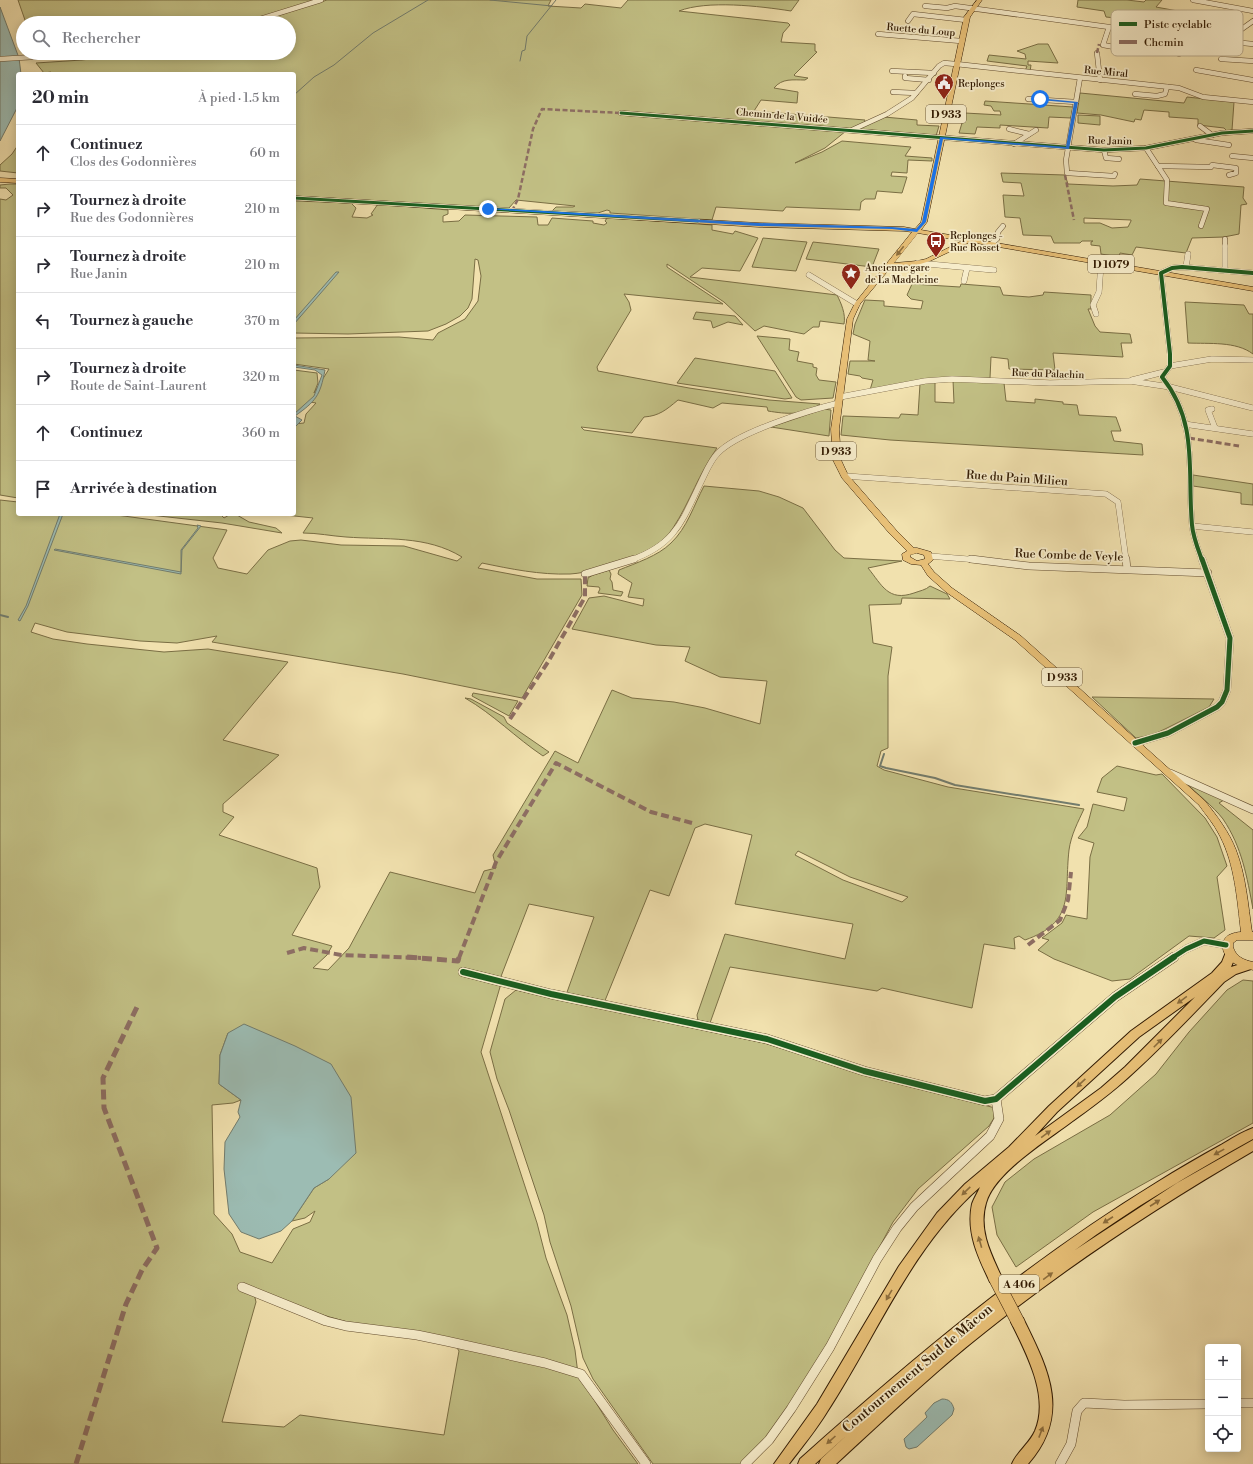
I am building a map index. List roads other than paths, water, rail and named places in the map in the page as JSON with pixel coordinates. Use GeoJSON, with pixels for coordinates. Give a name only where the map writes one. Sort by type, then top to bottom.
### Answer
{"type":"FeatureCollection","features":[{"type":"Feature","properties":{"kind":"highway"},"geometry":{"type":"LineString","coordinates":[[781,1464],[822,1408],[904,1270],[942,1217],[970,1188],[1013,1151],[1053,1109],[1135,1034],[1216,976],[1227,964],[1228,950]]}},
{"type":"Feature","properties":{"kind":"highway"},"geometry":{"type":"LineString","coordinates":[[1019,1464],[1030,1453],[1040,1436],[1046,1408],[1045,1389],[1040,1369],[980,1245],[977,1214],[983,1192],[994,1176],[1014,1158],[1130,1070],[1220,979],[1232,971],[1250,966]]}},
{"type":"Feature","properties":{"kind":"highway","name":"Contournement Sud de Mâcon"},"geometry":{"type":"LineString","coordinates":[[805,1464],[940,1346],[1023,1280],[1130,1206],[1253,1133]]}},
{"type":"Feature","properties":{"kind":"highway","name":"Contournement Sud de Mâcon"},"geometry":{"type":"LineString","coordinates":[[826,1464],[940,1362],[1024,1294],[1141,1212],[1253,1145]]}},
{"type":"Feature","properties":{"kind":"main road","name":"D 933"},"geometry":{"type":"LineString","coordinates":[[912,550],[893,532],[840,469],[836,447],[835,429],[849,324],[857,304],[924,222],[966,20],[972,9],[980,0]]}},
{"type":"Feature","properties":{"kind":"main road"},"geometry":{"type":"LineString","coordinates":[[0,180],[16,181]]}},
{"type":"Feature","properties":{"kind":"main road","name":"D 1079"},"geometry":{"type":"LineString","coordinates":[[296,198],[713,222],[917,230],[1253,289]]}},
{"type":"Feature","properties":{"kind":"main road"},"geometry":{"type":"LineString","coordinates":[[904,229],[912,236]]}},
{"type":"Feature","properties":{"kind":"main road"},"geometry":{"type":"LineString","coordinates":[[888,265],[917,263],[938,256],[969,240]]}},
{"type":"Feature","properties":{"kind":"main road"},"geometry":{"type":"LineString","coordinates":[[912,550],[921,551],[930,556],[929,560],[923,563],[915,563],[906,558],[906,554],[912,550]]}},
{"type":"Feature","properties":{"kind":"main road","name":"D 933"},"geometry":{"type":"LineString","coordinates":[[923,563],[931,574],[949,590],[1018,638],[1202,803],[1226,837],[1232,850],[1239,875],[1250,935]]}},
{"type":"Feature","properties":{"kind":"main road"},"geometry":{"type":"LineString","coordinates":[[1250,935],[1233,937],[1228,950],[1239,963],[1250,966]]}},
{"type":"Feature","properties":{"kind":"street"},"geometry":{"type":"LineString","coordinates":[[270,16],[321,0]]}},
{"type":"Feature","properties":{"kind":"street"},"geometry":{"type":"LineString","coordinates":[[1193,0],[1225,4],[1253,11]]}},
{"type":"Feature","properties":{"kind":"street"},"geometry":{"type":"LineString","coordinates":[[925,6],[947,8],[955,6],[1111,27]]}},
{"type":"Feature","properties":{"kind":"street"},"geometry":{"type":"LineString","coordinates":[[908,21],[913,14],[966,20]]}},
{"type":"Feature","properties":{"kind":"street"},"geometry":{"type":"LineString","coordinates":[[1243,28],[1253,21]]}},
{"type":"Feature","properties":{"kind":"street"},"geometry":{"type":"LineString","coordinates":[[1099,44],[1107,26]]}},
{"type":"Feature","properties":{"kind":"street"},"geometry":{"type":"LineString","coordinates":[[1107,26],[1103,45],[1111,46]]}},
{"type":"Feature","properties":{"kind":"street","name":"Ruette du Loup"},"geometry":{"type":"LineString","coordinates":[[878,34],[962,42]]}},
{"type":"Feature","properties":{"kind":"street"},"geometry":{"type":"LineString","coordinates":[[1243,43],[1253,44]]}},
{"type":"Feature","properties":{"kind":"street"},"geometry":{"type":"LineString","coordinates":[[1097,53],[1100,80]]}},
{"type":"Feature","properties":{"kind":"street"},"geometry":{"type":"LineString","coordinates":[[0,59],[16,58]]}},
{"type":"Feature","properties":{"kind":"street"},"geometry":{"type":"LineString","coordinates":[[1220,59],[1253,61]]}},
{"type":"Feature","properties":{"kind":"street"},"geometry":{"type":"LineString","coordinates":[[852,130],[896,109],[912,98],[942,64],[956,64]]}},
{"type":"Feature","properties":{"kind":"street","name":"Rue Miral"},"geometry":{"type":"LineString","coordinates":[[956,64],[1167,86],[1185,90],[1203,97],[1253,102]]}},
{"type":"Feature","properties":{"kind":"street"},"geometry":{"type":"LineString","coordinates":[[1196,70],[1253,80]]}},
{"type":"Feature","properties":{"kind":"street"},"geometry":{"type":"LineString","coordinates":[[892,71],[934,74]]}},
{"type":"Feature","properties":{"kind":"street"},"geometry":{"type":"LineString","coordinates":[[905,76],[905,78],[929,80]]}},
{"type":"Feature","properties":{"kind":"street"},"geometry":{"type":"LineString","coordinates":[[1080,78],[1065,164],[1067,173],[1114,176],[1115,174]]}},
{"type":"Feature","properties":{"kind":"street"},"geometry":{"type":"LineString","coordinates":[[1135,94],[1157,96],[1165,94],[1167,86]]}},
{"type":"Feature","properties":{"kind":"street"},"geometry":{"type":"LineString","coordinates":[[893,92],[916,93]]}},
{"type":"Feature","properties":{"kind":"street"},"geometry":{"type":"LineString","coordinates":[[1028,99],[1076,102]]}},
{"type":"Feature","properties":{"kind":"street","name":"Chemin de la Vuidée"},"geometry":{"type":"LineString","coordinates":[[621,113],[941,138]]}},
{"type":"Feature","properties":{"kind":"street"},"geometry":{"type":"LineString","coordinates":[[1200,126],[1212,135]]}},
{"type":"Feature","properties":{"kind":"street"},"geometry":{"type":"LineString","coordinates":[[1009,129],[1029,134]]}},
{"type":"Feature","properties":{"kind":"street"},"geometry":{"type":"LineString","coordinates":[[1014,144],[1036,130]]}},
{"type":"Feature","properties":{"kind":"street","name":"Rue Janin"},"geometry":{"type":"LineString","coordinates":[[941,138],[1104,150],[1146,148],[1186,139],[1253,131]]}},
{"type":"Feature","properties":{"kind":"street"},"geometry":{"type":"LineString","coordinates":[[1186,139],[1229,145]]}},
{"type":"Feature","properties":{"kind":"street"},"geometry":{"type":"LineString","coordinates":[[1146,148],[1167,180],[1168,192],[1166,203],[1207,209],[1201,226]]}},
{"type":"Feature","properties":{"kind":"street"},"geometry":{"type":"LineString","coordinates":[[1104,150],[1106,158],[1119,159]]}},
{"type":"Feature","properties":{"kind":"street"},"geometry":{"type":"LineString","coordinates":[[1232,156],[1253,158]]}},
{"type":"Feature","properties":{"kind":"street"},"geometry":{"type":"LineString","coordinates":[[1158,166],[1211,167],[1212,165],[1236,168],[1236,174],[1229,175]]}},
{"type":"Feature","properties":{"kind":"street"},"geometry":{"type":"LineString","coordinates":[[991,244],[997,239],[998,232],[1003,226]]}},
{"type":"Feature","properties":{"kind":"street"},"geometry":{"type":"LineString","coordinates":[[1225,239],[1225,271]]}},
{"type":"Feature","properties":{"kind":"street"},"geometry":{"type":"LineString","coordinates":[[1186,267],[1188,254]]}},
{"type":"Feature","properties":{"kind":"street"},"geometry":{"type":"LineString","coordinates":[[917,263],[994,270]]}},
{"type":"Feature","properties":{"kind":"street"},"geometry":{"type":"LineString","coordinates":[[1096,314],[1093,305],[1098,292],[1101,263]]}},
{"type":"Feature","properties":{"kind":"street"},"geometry":{"type":"LineString","coordinates":[[1170,366],[1170,333],[1161,273],[1176,267],[1186,267],[1253,273]]}},
{"type":"Feature","properties":{"kind":"street"},"geometry":{"type":"LineString","coordinates":[[964,281],[967,268]]}},
{"type":"Feature","properties":{"kind":"street"},"geometry":{"type":"LineString","coordinates":[[809,275],[850,302],[857,304]]}},
{"type":"Feature","properties":{"kind":"street"},"geometry":{"type":"LineString","coordinates":[[1135,743],[1168,733],[1217,707],[1222,702],[1227,690],[1230,638],[1196,542],[1192,526],[1189,438],[1174,392],[1162,377],[1164,372],[1170,366],[1212,360],[1253,360]]}},
{"type":"Feature","properties":{"kind":"street"},"geometry":{"type":"LineString","coordinates":[[1130,381],[1164,372]]}},
{"type":"Feature","properties":{"kind":"street","name":"Rue du Palachin"},"geometry":{"type":"LineString","coordinates":[[585,574],[631,560],[659,548],[667,541],[677,530],[691,499],[715,457],[722,448],[778,422],[840,400],[925,381],[952,379],[1050,383],[1130,381],[1170,387],[1253,408]]}},
{"type":"Feature","properties":{"kind":"street"},"geometry":{"type":"LineString","coordinates":[[1212,409],[1208,410],[1215,428]]}},
{"type":"Feature","properties":{"kind":"street"},"geometry":{"type":"LineString","coordinates":[[1184,424],[1253,434]]}},
{"type":"Feature","properties":{"kind":"street","name":"Rue du Pain Milieu"},"geometry":{"type":"LineString","coordinates":[[845,476],[1106,494],[1118,502],[1127,569]]}},
{"type":"Feature","properties":{"kind":"street"},"geometry":{"type":"LineString","coordinates":[[1192,526],[1253,532]]}},
{"type":"Feature","properties":{"kind":"street","name":"Rue Combe de Veyle"},"geometry":{"type":"LineString","coordinates":[[930,556],[943,556],[1030,566],[1208,573]]}},
{"type":"Feature","properties":{"kind":"street"},"geometry":{"type":"LineString","coordinates":[[1169,773],[1253,810]]}},
{"type":"Feature","properties":{"kind":"street"},"geometry":{"type":"LineString","coordinates":[[463,972],[551,994],[767,1039],[864,1071],[975,1100],[985,1101],[996,1099],[1115,997],[1186,949],[1204,941],[1228,950]]}},
{"type":"Feature","properties":{"kind":"street"},"geometry":{"type":"LineString","coordinates":[[745,1464],[769,1440],[791,1409],[830,1347],[877,1259],[897,1228],[914,1207],[990,1136],[999,1123],[1000,1113],[996,1099]]}},
{"type":"Feature","properties":{"kind":"street"},"geometry":{"type":"LineString","coordinates":[[242,1287],[326,1321],[346,1326],[416,1335],[446,1341],[545,1363],[581,1374],[646,1464]]}},
{"type":"Feature","properties":{"kind":"street"},"geometry":{"type":"LineString","coordinates":[[1060,1464],[1071,1444],[1077,1411],[1084,1403],[1124,1405],[1205,1404]]}},
{"type":"Feature","properties":{"kind":"street"},"geometry":{"type":"LineString","coordinates":[[1241,1404],[1253,1403]]}},
{"type":"Feature","properties":{"kind":"water"},"geometry":{"type":"Polygon","coordinates":[[[0,7],[16,50],[16,60],[19,60],[21,72],[16,72],[16,110],[0,141],[0,7]]]}},
{"type":"Feature","properties":{"kind":"water"},"geometry":{"type":"Polygon","coordinates":[[[336,272],[339,272],[296,322],[296,318],[336,272]]]}},
{"type":"Feature","properties":{"kind":"water"},"geometry":{"type":"Polygon","coordinates":[[[296,365],[325,370],[319,392],[316,397],[308,406],[296,415],[296,412],[314,396],[322,375],[315,370],[296,367],[296,365]]]}},
{"type":"Feature","properties":{"kind":"water"},"geometry":{"type":"Polygon","coordinates":[[[296,417],[302,420],[296,426],[296,417]]]}},
{"type":"Feature","properties":{"kind":"water"},"geometry":{"type":"Polygon","coordinates":[[[59,516],[62,516],[28,606],[20,621],[18,620],[26,606],[59,516]]]}},
{"type":"Feature","properties":{"kind":"water"},"geometry":{"type":"Polygon","coordinates":[[[197,525],[201,526],[182,550],[181,574],[54,550],[181,572],[181,550],[198,528],[197,525]]]}},
{"type":"Feature","properties":{"kind":"water"},"geometry":{"type":"Polygon","coordinates":[[[244,1024],[295,1046],[331,1064],[351,1097],[356,1153],[329,1179],[314,1188],[292,1221],[281,1231],[259,1239],[241,1232],[229,1214],[224,1169],[225,1142],[240,1117],[238,1112],[241,1100],[219,1084],[220,1055],[228,1033],[244,1024]]]}},
{"type":"Feature","properties":{"kind":"water"},"geometry":{"type":"Polygon","coordinates":[[[942,1399],[950,1401],[952,1404],[954,1409],[952,1415],[917,1447],[909,1449],[906,1447],[904,1439],[927,1417],[925,1413],[934,1403],[942,1399]]]}},
{"type":"Feature","properties":{"kind":"waterway"},"geometry":{"type":"LineString","coordinates":[[296,93],[314,77],[334,65],[373,33],[428,0]]}},
{"type":"Feature","properties":{"kind":"waterway"},"geometry":{"type":"LineString","coordinates":[[490,0],[551,6]]}},
{"type":"Feature","properties":{"kind":"waterway"},"geometry":{"type":"LineString","coordinates":[[551,6],[556,0]]}},
{"type":"Feature","properties":{"kind":"waterway"},"geometry":{"type":"LineString","coordinates":[[520,61],[522,51],[525,50],[527,36],[551,6]]}},
{"type":"Feature","properties":{"kind":"waterway"},"geometry":{"type":"LineString","coordinates":[[0,615],[8,617]]}},
{"type":"Feature","properties":{"kind":"waterway"},"geometry":{"type":"LineString","coordinates":[[884,754],[880,766],[886,768],[935,778],[955,785],[1079,805]]}},
{"type":"Feature","properties":{"kind":"place","name":"Replonges"},"geometry":{"type":"Point","coordinates":[944,100]}},
{"type":"Feature","properties":{"kind":"place","name":"Replonges - Rue Rosset"},"geometry":{"type":"Point","coordinates":[936,258]}},
{"type":"Feature","properties":{"kind":"place","name":"Ancienne gare de La Madeleine"},"geometry":{"type":"Point","coordinates":[851,290]}}]}
